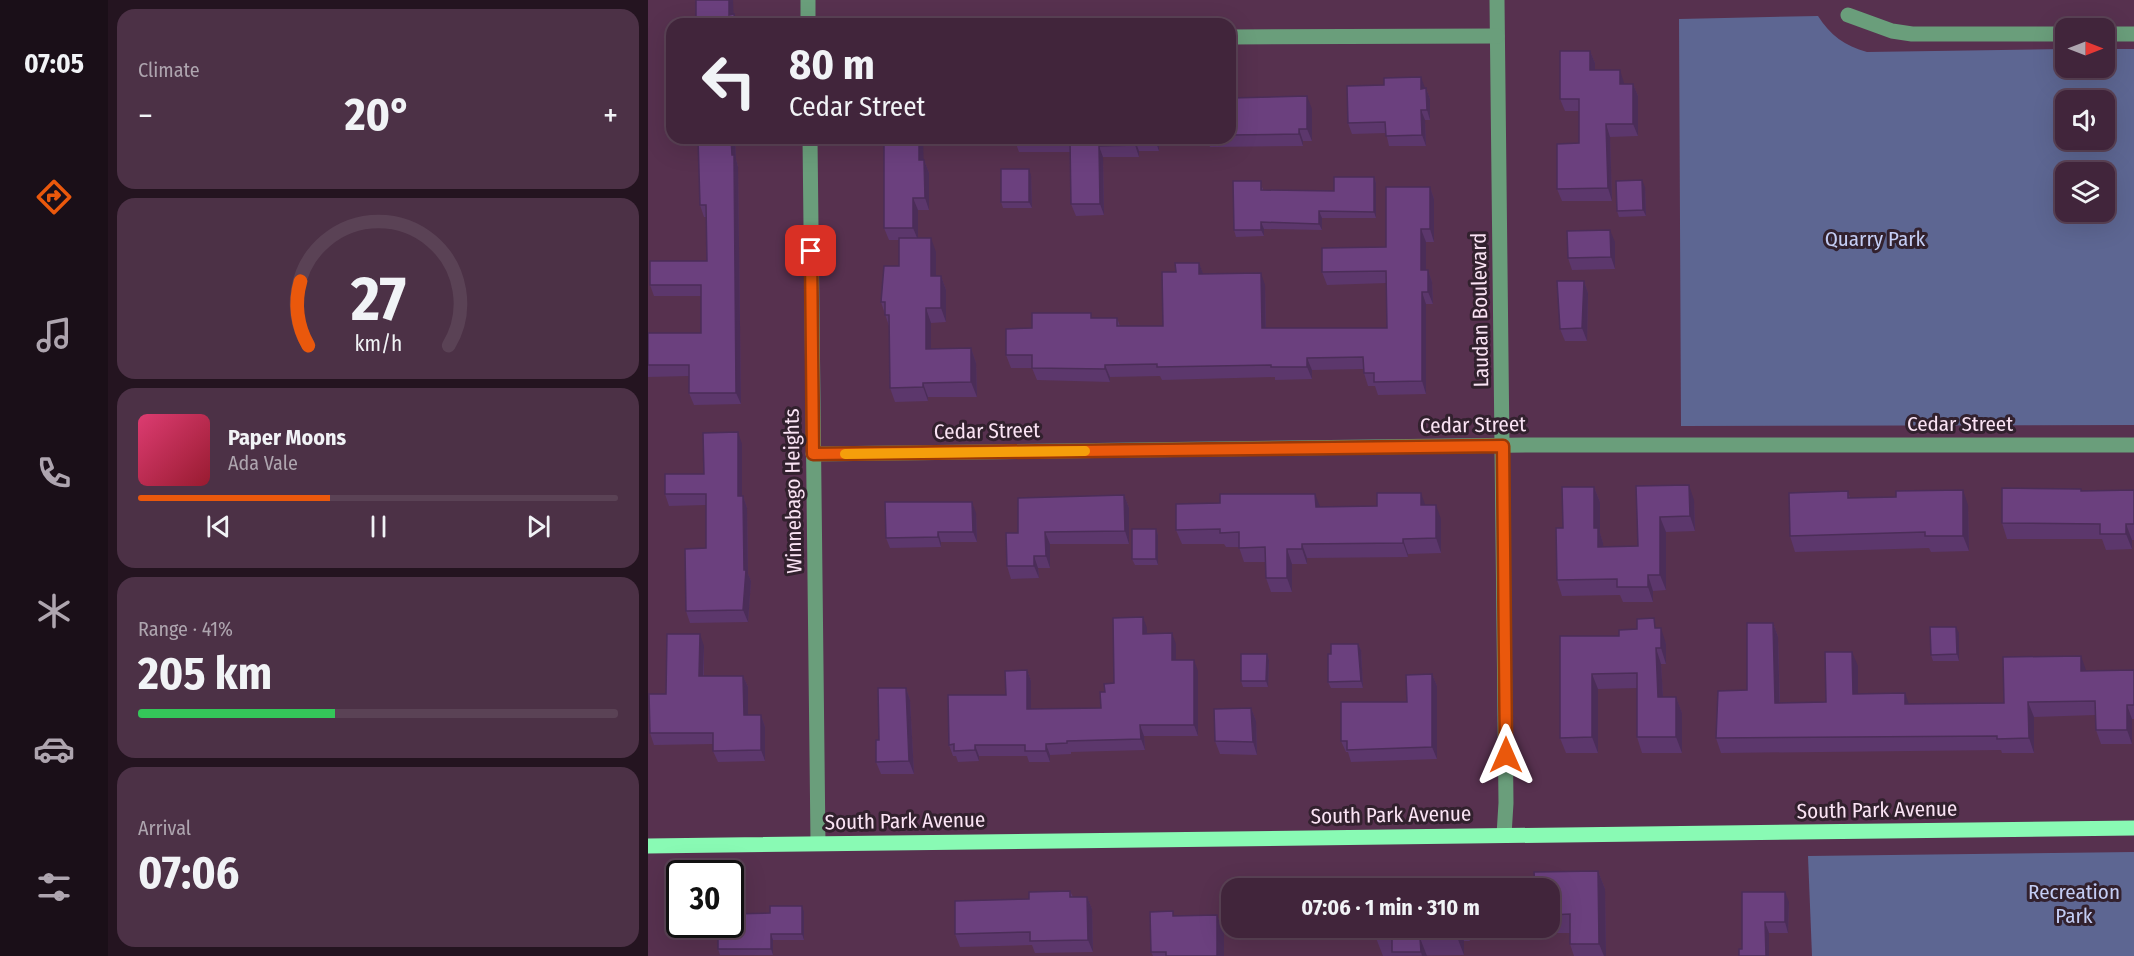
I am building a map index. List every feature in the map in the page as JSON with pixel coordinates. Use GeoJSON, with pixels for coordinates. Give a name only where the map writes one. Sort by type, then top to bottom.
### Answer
{"type":"FeatureCollection","features":[{"type":"Feature","properties":{"kind":"main road","name":"South Park Avenue"},"geometry":{"type":"LineString","coordinates":[[648,846],[2134,828]]}},
{"type":"Feature","properties":{"kind":"street"},"geometry":{"type":"LineString","coordinates":[[808,0],[808,18]]}},
{"type":"Feature","properties":{"kind":"street","name":"Laudan Boulevard"},"geometry":{"type":"LineString","coordinates":[[1497,0],[1506,791],[1504,835]]}},
{"type":"Feature","properties":{"kind":"street"},"geometry":{"type":"LineString","coordinates":[[1848,15],[1892,30],[1912,34],[2055,34]]}},
{"type":"Feature","properties":{"kind":"street"},"geometry":{"type":"LineString","coordinates":[[2115,34],[2134,34]]}},
{"type":"Feature","properties":{"kind":"street"},"geometry":{"type":"LineString","coordinates":[[1236,38],[1497,36]]}},
{"type":"Feature","properties":{"kind":"street","name":"Winnebago Heights"},"geometry":{"type":"LineString","coordinates":[[810,144],[818,843]]}},
{"type":"Feature","properties":{"kind":"street","name":"Cedar Street"},"geometry":{"type":"LineString","coordinates":[[813,454],[1503,446],[2134,445]]}},
{"type":"Feature","properties":{"kind":"green space","name":"Quarry Park"},"geometry":{"type":"Polygon","coordinates":[[[1818,16],[1839,39],[1867,52],[2055,49],[2055,78],[2115,78],[2115,49],[2134,49],[2134,425],[1681,426],[1679,19],[1818,16]]]}},
{"type":"Feature","properties":{"kind":"green space","name":"Recreation Park"},"geometry":{"type":"Polygon","coordinates":[[[2134,852],[2134,956],[1812,956],[1808,856],[2134,852]]]}},
{"type":"Feature","properties":{"kind":"building"},"geometry":{"type":"Polygon","coordinates":[[[696,0],[729,0],[729,15],[734,14],[734,18],[696,18],[696,0]]]}},
{"type":"Feature","properties":{"kind":"building"},"geometry":{"type":"Polygon","coordinates":[[[1560,51],[1590,51],[1590,70],[1620,70],[1620,84],[1633,84],[1633,124],[1606,124],[1608,188],[1557,189],[1557,144],[1579,143],[1579,99],[1560,99],[1560,51]]]}},
{"type":"Feature","properties":{"kind":"building"},"geometry":{"type":"Polygon","coordinates":[[[1421,77],[1421,89],[1426,88],[1427,110],[1421,110],[1422,135],[1386,136],[1385,122],[1348,123],[1347,86],[1384,85],[1384,78],[1421,77]]]}},
{"type":"Feature","properties":{"kind":"building"},"geometry":{"type":"Polygon","coordinates":[[[1307,96],[1307,129],[1299,129],[1299,134],[1236,135],[1236,98],[1307,96]]]}},
{"type":"Feature","properties":{"kind":"building"},"geometry":{"type":"Polygon","coordinates":[[[698,144],[731,144],[732,155],[734,155],[736,393],[689,393],[689,365],[648,365],[648,333],[701,333],[701,285],[650,285],[650,261],[707,261],[706,205],[700,205],[698,144]]]}},
{"type":"Feature","properties":{"kind":"building"},"geometry":{"type":"Polygon","coordinates":[[[884,144],[919,144],[919,160],[924,160],[925,198],[913,198],[913,228],[884,228],[884,144]]]}},
{"type":"Feature","properties":{"kind":"building"},"geometry":{"type":"Polygon","coordinates":[[[1070,144],[1135,144],[1099,146],[1100,204],[1071,204],[1070,144]]]}},
{"type":"Feature","properties":{"kind":"building"},"geometry":{"type":"Polygon","coordinates":[[[1001,169],[1029,169],[1029,202],[1001,202],[1001,169]]]}},
{"type":"Feature","properties":{"kind":"building"},"geometry":{"type":"Polygon","coordinates":[[[1334,177],[1374,177],[1374,212],[1319,211],[1319,224],[1261,222],[1261,230],[1234,230],[1233,181],[1261,181],[1261,190],[1334,191],[1334,177]]]}},
{"type":"Feature","properties":{"kind":"building"},"geometry":{"type":"Polygon","coordinates":[[[1642,180],[1643,210],[1617,211],[1616,181],[1642,180]]]}},
{"type":"Feature","properties":{"kind":"building"},"geometry":{"type":"Polygon","coordinates":[[[1386,187],[1430,187],[1430,229],[1421,229],[1421,270],[1428,270],[1428,292],[1422,292],[1422,381],[1374,382],[1374,373],[1364,373],[1363,357],[1307,358],[1307,367],[1271,367],[1271,365],[1157,367],[1157,364],[1105,365],[1105,369],[1032,368],[1032,355],[1006,355],[1006,329],[1032,328],[1032,313],[1091,313],[1091,318],[1117,318],[1117,326],[1163,326],[1162,272],[1176,272],[1175,263],[1199,263],[1199,274],[1261,273],[1262,328],[1387,328],[1386,271],[1322,272],[1322,248],[1386,247],[1386,187]]]}},
{"type":"Feature","properties":{"kind":"building"},"geometry":{"type":"Polygon","coordinates":[[[1610,230],[1611,257],[1568,258],[1567,231],[1610,230]]]}},
{"type":"Feature","properties":{"kind":"building"},"geometry":{"type":"Polygon","coordinates":[[[899,238],[931,238],[931,276],[941,276],[941,308],[926,308],[926,349],[971,348],[971,382],[923,383],[923,387],[890,388],[889,315],[885,315],[885,302],[881,302],[884,266],[899,266],[899,238]]]}},
{"type":"Feature","properties":{"kind":"building"},"geometry":{"type":"Polygon","coordinates":[[[1557,281],[1584,281],[1582,328],[1560,329],[1557,281]]]}},
{"type":"Feature","properties":{"kind":"building"},"geometry":{"type":"Polygon","coordinates":[[[738,432],[738,496],[743,496],[744,570],[746,570],[743,610],[686,611],[685,549],[706,548],[706,494],[665,494],[665,474],[704,474],[703,433],[738,432]]]}},
{"type":"Feature","properties":{"kind":"building"},"geometry":{"type":"Polygon","coordinates":[[[1689,485],[1690,516],[1660,517],[1660,575],[1648,575],[1648,587],[1617,587],[1617,579],[1557,580],[1556,528],[1563,528],[1562,487],[1594,487],[1594,528],[1598,528],[1598,547],[1638,546],[1636,486],[1689,485]]]}},
{"type":"Feature","properties":{"kind":"building"},"geometry":{"type":"Polygon","coordinates":[[[2002,488],[2081,489],[2081,491],[2134,490],[2134,524],[2126,524],[2126,534],[2100,534],[2100,524],[2002,523],[2002,488]]]}},
{"type":"Feature","properties":{"kind":"building"},"geometry":{"type":"Polygon","coordinates":[[[1963,490],[1963,536],[1925,536],[1925,532],[1790,536],[1789,493],[1848,491],[1848,498],[1896,497],[1896,491],[1963,490]]]}},
{"type":"Feature","properties":{"kind":"building"},"geometry":{"type":"Polygon","coordinates":[[[1377,493],[1421,493],[1421,505],[1436,505],[1436,538],[1403,539],[1403,543],[1302,544],[1302,549],[1287,549],[1287,578],[1266,578],[1265,547],[1239,548],[1239,532],[1220,533],[1220,529],[1176,530],[1176,504],[1220,503],[1220,494],[1315,494],[1316,507],[1377,506],[1377,493]]]}},
{"type":"Feature","properties":{"kind":"building"},"geometry":{"type":"Polygon","coordinates":[[[1124,495],[1125,531],[1045,532],[1046,556],[1034,556],[1034,566],[1007,566],[1006,533],[1018,533],[1018,498],[1124,495]]]}},
{"type":"Feature","properties":{"kind":"building"},"geometry":{"type":"Polygon","coordinates":[[[885,502],[972,502],[973,532],[938,532],[938,537],[886,538],[885,502]]]}},
{"type":"Feature","properties":{"kind":"building"},"geometry":{"type":"Polygon","coordinates":[[[1132,529],[1156,529],[1156,559],[1132,559],[1132,529]]]}},
{"type":"Feature","properties":{"kind":"building"},"geometry":{"type":"Polygon","coordinates":[[[1143,617],[1143,634],[1172,633],[1172,660],[1194,660],[1194,725],[1140,725],[1141,739],[1067,741],[1067,743],[1046,744],[1046,751],[1025,751],[1025,745],[975,745],[975,750],[954,751],[954,744],[949,745],[948,695],[1006,695],[1005,671],[1027,670],[1027,709],[1101,708],[1100,692],[1105,692],[1104,684],[1114,683],[1113,618],[1143,617]]]}},
{"type":"Feature","properties":{"kind":"building"},"geometry":{"type":"Polygon","coordinates":[[[1654,618],[1655,628],[1661,628],[1661,648],[1656,648],[1658,697],[1676,697],[1676,737],[1637,737],[1637,673],[1592,674],[1592,737],[1560,738],[1560,636],[1619,636],[1619,630],[1637,629],[1637,619],[1654,618]]]}},
{"type":"Feature","properties":{"kind":"building"},"geometry":{"type":"Polygon","coordinates":[[[1747,623],[1773,623],[1775,703],[1826,702],[1825,652],[1852,652],[1853,694],[1905,693],[1905,704],[2004,703],[2003,657],[2081,656],[2081,671],[2134,670],[2134,705],[2127,705],[2127,730],[2096,730],[2095,701],[2028,702],[2029,738],[1997,739],[1997,736],[1716,738],[1718,691],[1747,690],[1747,623]]]}},
{"type":"Feature","properties":{"kind":"building"},"geometry":{"type":"Polygon","coordinates":[[[1930,627],[1956,627],[1957,654],[1931,655],[1930,627]]]}},
{"type":"Feature","properties":{"kind":"building"},"geometry":{"type":"Polygon","coordinates":[[[667,634],[700,634],[699,676],[743,676],[744,715],[761,715],[761,750],[713,751],[713,733],[650,733],[649,694],[666,694],[667,634]]]}},
{"type":"Feature","properties":{"kind":"building"},"geometry":{"type":"Polygon","coordinates":[[[1331,644],[1358,644],[1361,681],[1328,682],[1328,654],[1331,654],[1331,644]]]}},
{"type":"Feature","properties":{"kind":"building"},"geometry":{"type":"Polygon","coordinates":[[[1241,654],[1267,654],[1266,681],[1241,681],[1241,654]]]}},
{"type":"Feature","properties":{"kind":"building"},"geometry":{"type":"Polygon","coordinates":[[[1432,674],[1432,747],[1347,750],[1347,741],[1341,741],[1341,702],[1407,702],[1406,675],[1432,674]]]}},
{"type":"Feature","properties":{"kind":"building"},"geometry":{"type":"Polygon","coordinates":[[[878,688],[906,688],[909,761],[876,762],[876,740],[879,740],[878,688]]]}},
{"type":"Feature","properties":{"kind":"building"},"geometry":{"type":"Polygon","coordinates":[[[1251,708],[1253,742],[1215,741],[1214,709],[1251,708]]]}},
{"type":"Feature","properties":{"kind":"building"},"geometry":{"type":"Polygon","coordinates":[[[1598,871],[1599,944],[1570,944],[1570,914],[1560,914],[1560,878],[1534,878],[1534,872],[1598,871]]]}},
{"type":"Feature","properties":{"kind":"building"},"geometry":{"type":"Polygon","coordinates":[[[1070,891],[1070,897],[1087,897],[1088,940],[1030,941],[1030,932],[955,934],[955,901],[1029,899],[1029,892],[1070,891]]]}},
{"type":"Feature","properties":{"kind":"building"},"geometry":{"type":"Polygon","coordinates":[[[1742,892],[1785,892],[1785,922],[1765,922],[1766,956],[1739,956],[1739,949],[1742,949],[1742,892]]]}},
{"type":"Feature","properties":{"kind":"building"},"geometry":{"type":"Polygon","coordinates":[[[770,906],[802,906],[802,934],[771,934],[771,949],[718,949],[718,938],[744,938],[744,914],[770,913],[770,906]]]}},
{"type":"Feature","properties":{"kind":"building"},"geometry":{"type":"Polygon","coordinates":[[[1173,911],[1173,916],[1217,915],[1217,956],[1166,956],[1166,952],[1151,952],[1150,912],[1173,911]]]}},
{"type":"Feature","properties":{"kind":"building"},"geometry":{"type":"Polygon","coordinates":[[[1392,938],[1420,938],[1421,952],[1392,952],[1392,938]]]}},
{"type":"Feature","properties":{"kind":"slow traffic"},"geometry":{"type":"LineString","coordinates":[[845,454],[1085,451]]}},
{"type":"Feature","properties":{"kind":"route"},"geometry":{"type":"LineString","coordinates":[[811,251],[813,454],[1503,446],[1506,755]]}}]}
